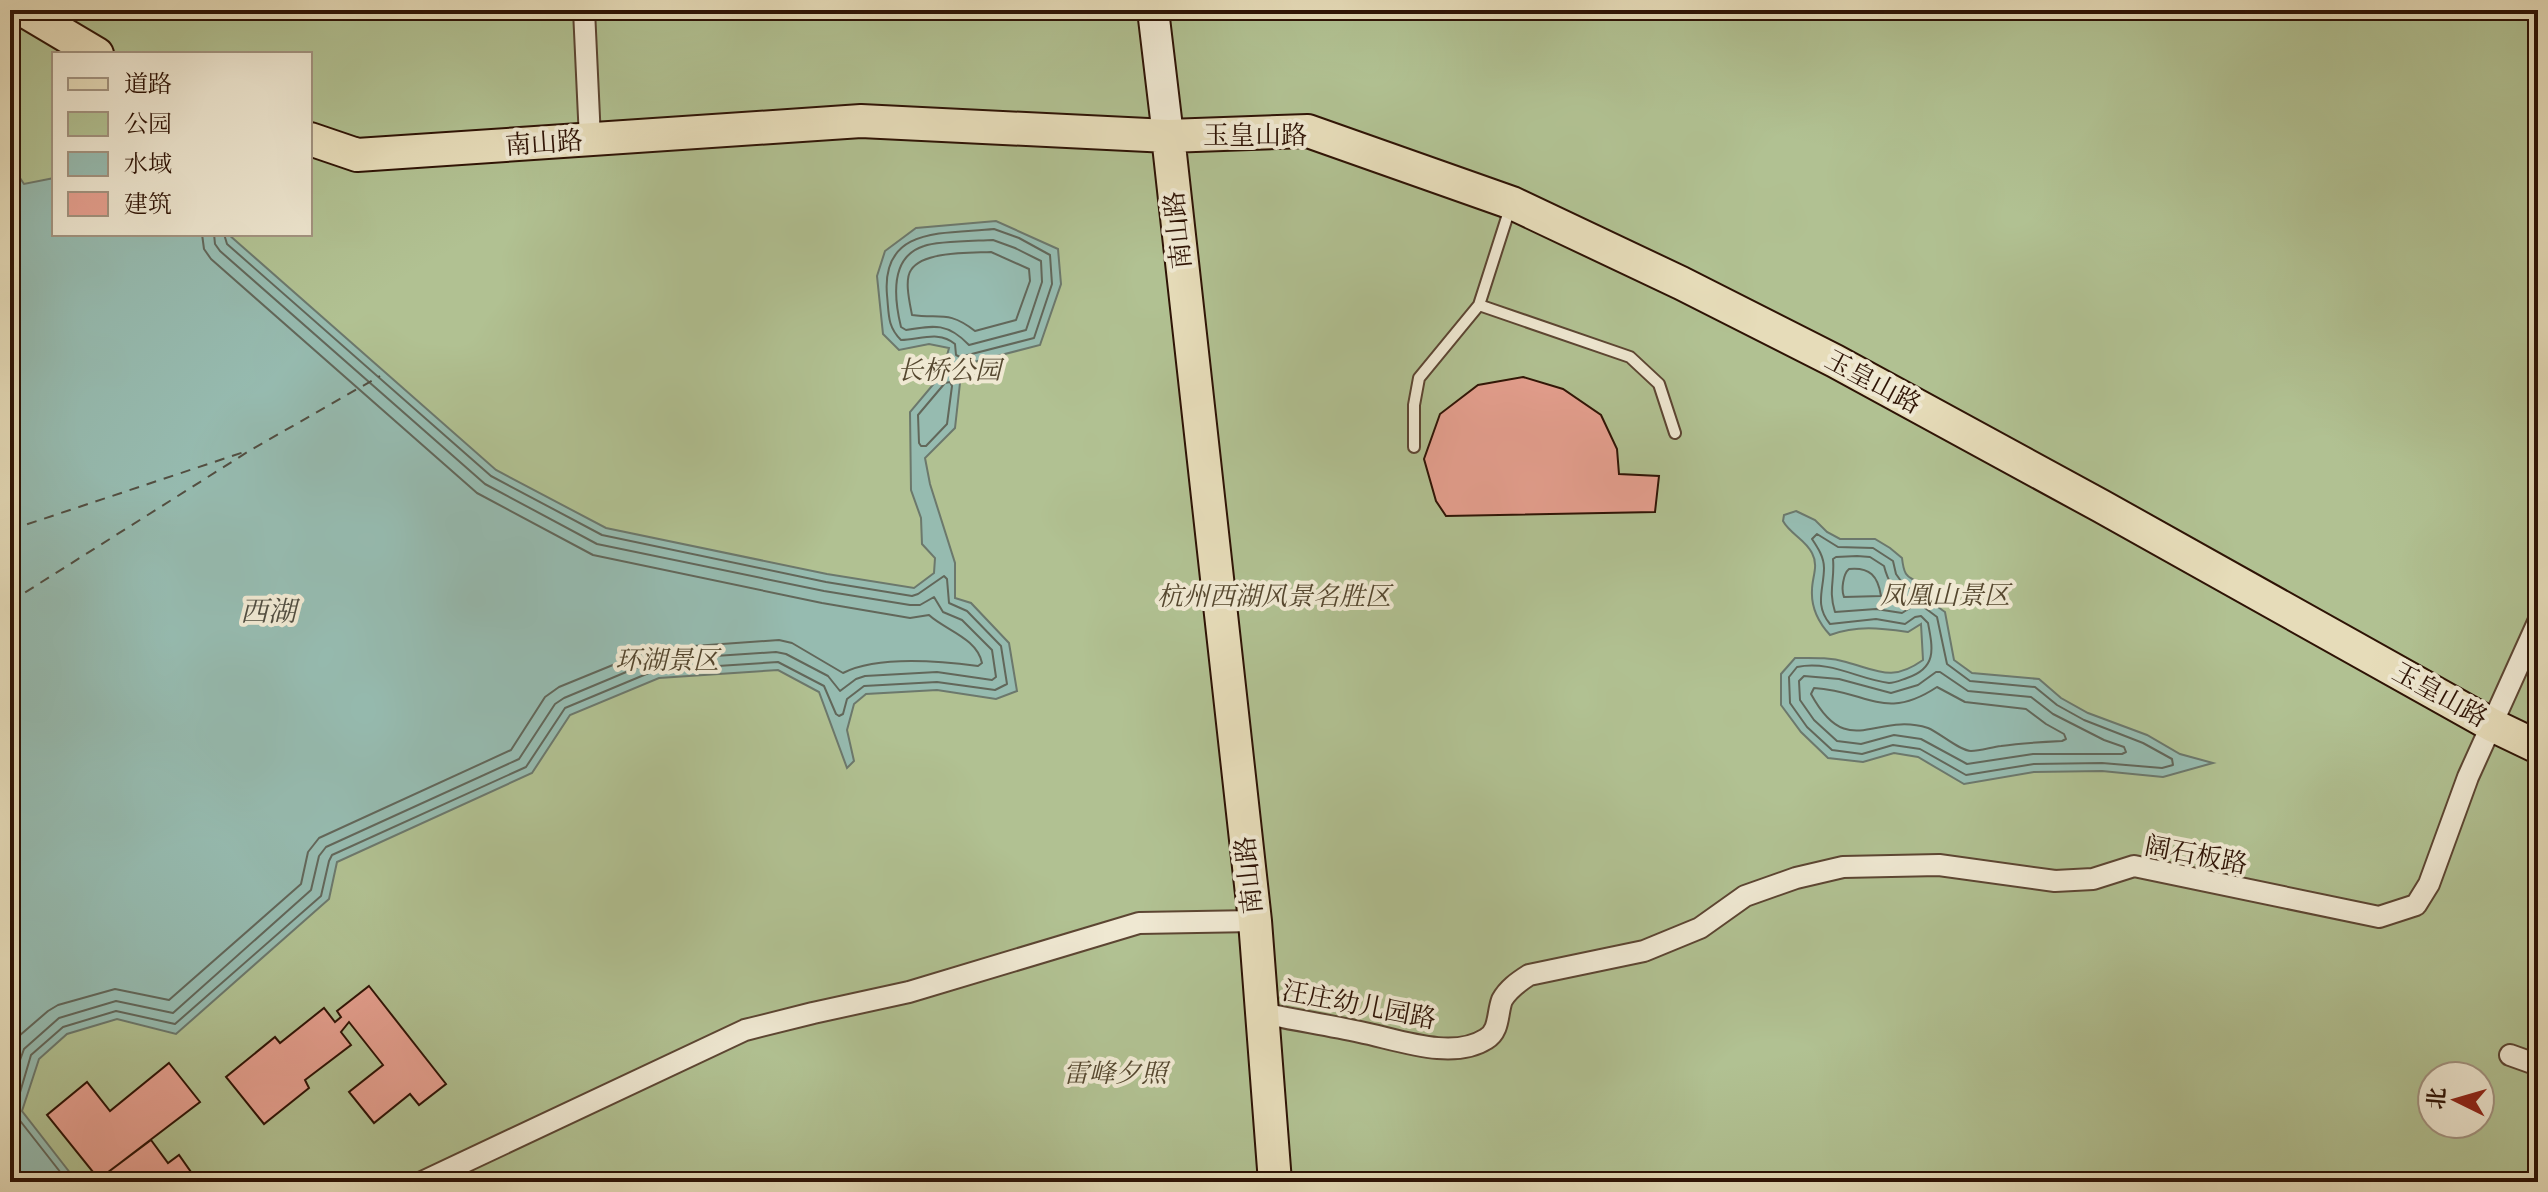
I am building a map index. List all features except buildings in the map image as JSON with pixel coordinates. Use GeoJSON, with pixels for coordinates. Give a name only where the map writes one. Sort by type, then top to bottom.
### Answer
{"type":"FeatureCollection","features":[{"type":"Feature","properties":{"kind":"main road"},"geometry":{"type":"LineString","coordinates":[[23,10],[94,52]]}},
{"type":"Feature","properties":{"kind":"main road","name":"南山路"},"geometry":{"type":"LineString","coordinates":[[312,140],[357,155],[861,121],[1168,136],[1255,921],[1275,1182]]}},
{"type":"Feature","properties":{"kind":"main road","name":"玉皇山路"},"geometry":{"type":"LineString","coordinates":[[1168,136],[1308,131],[1512,203],[1835,361],[2492,725],[2538,747]]}},
{"type":"Feature","properties":{"kind":"street"},"geometry":{"type":"LineString","coordinates":[[584,10],[590,139]]}},
{"type":"Feature","properties":{"kind":"street"},"geometry":{"type":"LineString","coordinates":[[1153,10],[1168,136]]}},
{"type":"Feature","properties":{"kind":"street","name":"阔石板路"},"geometry":{"type":"LineString","coordinates":[[1644,951],[1700,928],[1745,896],[1796,878],[1843,867],[1939,865],[2055,881],[2093,879],[2134,866],[2379,917],[2416,905],[2429,884],[2468,777],[2538,622]]}},
{"type":"Feature","properties":{"kind":"street"},"geometry":{"type":"LineString","coordinates":[[422,1182],[745,1030],[909,992],[1139,923],[1255,921]]}},
{"type":"Feature","properties":{"kind":"street","name":"汪庄幼儿园路"},"geometry":{"type":"LineString","coordinates":[[1262,1013],[1362,1032],[1413,1046],[1469,1047],[1489,1038],[1497,1024],[1502,1001],[1514,985],[1529,975],[1644,951]]}},
{"type":"Feature","properties":{"kind":"street"},"geometry":{"type":"LineString","coordinates":[[2510,1055],[2538,1065]]}},
{"type":"Feature","properties":{"kind":"lane"},"geometry":{"type":"LineString","coordinates":[[1414,447],[1414,405],[1419,378],[1479,305],[1512,203]]}},
{"type":"Feature","properties":{"kind":"lane"},"geometry":{"type":"LineString","coordinates":[[1479,305],[1630,357],[1659,384],[1675,433]]}},
{"type":"Feature","properties":{"kind":"green space","name":"杭州西湖风景名胜区"},"geometry":{"type":"Polygon","coordinates":[[[10,10],[2538,10],[2538,1182],[10,1182],[10,10]]]}},
{"type":"Feature","properties":{"kind":"water","name":"西湖"},"geometry":{"type":"Polygon","coordinates":[[[10,116],[17,130],[16,172],[24,184],[52,178],[52,236],[230,236],[496,470],[606,528],[827,574],[914,588],[934,573],[935,558],[922,544],[921,518],[911,490],[910,412],[942,374],[949,348],[929,344],[899,350],[883,334],[877,276],[885,251],[916,228],[996,221],[1058,249],[1061,284],[1040,345],[962,365],[955,428],[925,458],[955,563],[955,598],[971,603],[1009,643],[1017,691],[996,699],[937,690],[866,694],[854,704],[847,730],[854,761],[847,768],[819,692],[778,670],[659,678],[570,715],[532,773],[337,862],[329,899],[176,1034],[117,1019],[67,1034],[39,1059],[22,1111],[71,1174],[67,1182],[10,1182],[10,116]]]}},
{"type":"Feature","properties":{"kind":"water"},"geometry":{"type":"Polygon","coordinates":[[[1796,511],[1815,520],[1840,539],[1875,539],[1902,558],[1907,575],[1945,612],[1954,660],[1972,673],[2039,679],[2061,698],[2088,713],[2147,735],[2180,754],[2213,763],[2163,777],[2102,771],[2034,772],[1964,784],[1918,757],[1894,753],[1863,762],[1828,758],[1801,732],[1781,705],[1781,674],[1795,658],[1833,659],[1885,673],[1903,671],[1923,660],[1921,624],[1908,632],[1859,629],[1830,635],[1814,609],[1814,558],[1806,544],[1783,521],[1784,515],[1796,511]]]}},
{"type":"Feature","properties":{"kind":"ferry route"},"geometry":{"type":"LineString","coordinates":[[10,602],[249,451],[380,376]]}},
{"type":"Feature","properties":{"kind":"ferry route"},"geometry":{"type":"LineString","coordinates":[[10,530],[244,452]]}},
{"type":"Feature","properties":{"kind":"park label","name":"长桥公园"},"geometry":{"type":"Point","coordinates":[949,370]}},
{"type":"Feature","properties":{"kind":"park label","name":"凤凰山景区"},"geometry":{"type":"Point","coordinates":[1945,595]}},
{"type":"Feature","properties":{"kind":"park label","name":"环湖景区"},"geometry":{"type":"Point","coordinates":[667,660]}},
{"type":"Feature","properties":{"kind":"park label","name":"雷峰夕照"},"geometry":{"type":"Point","coordinates":[1115,1073]}}]}
